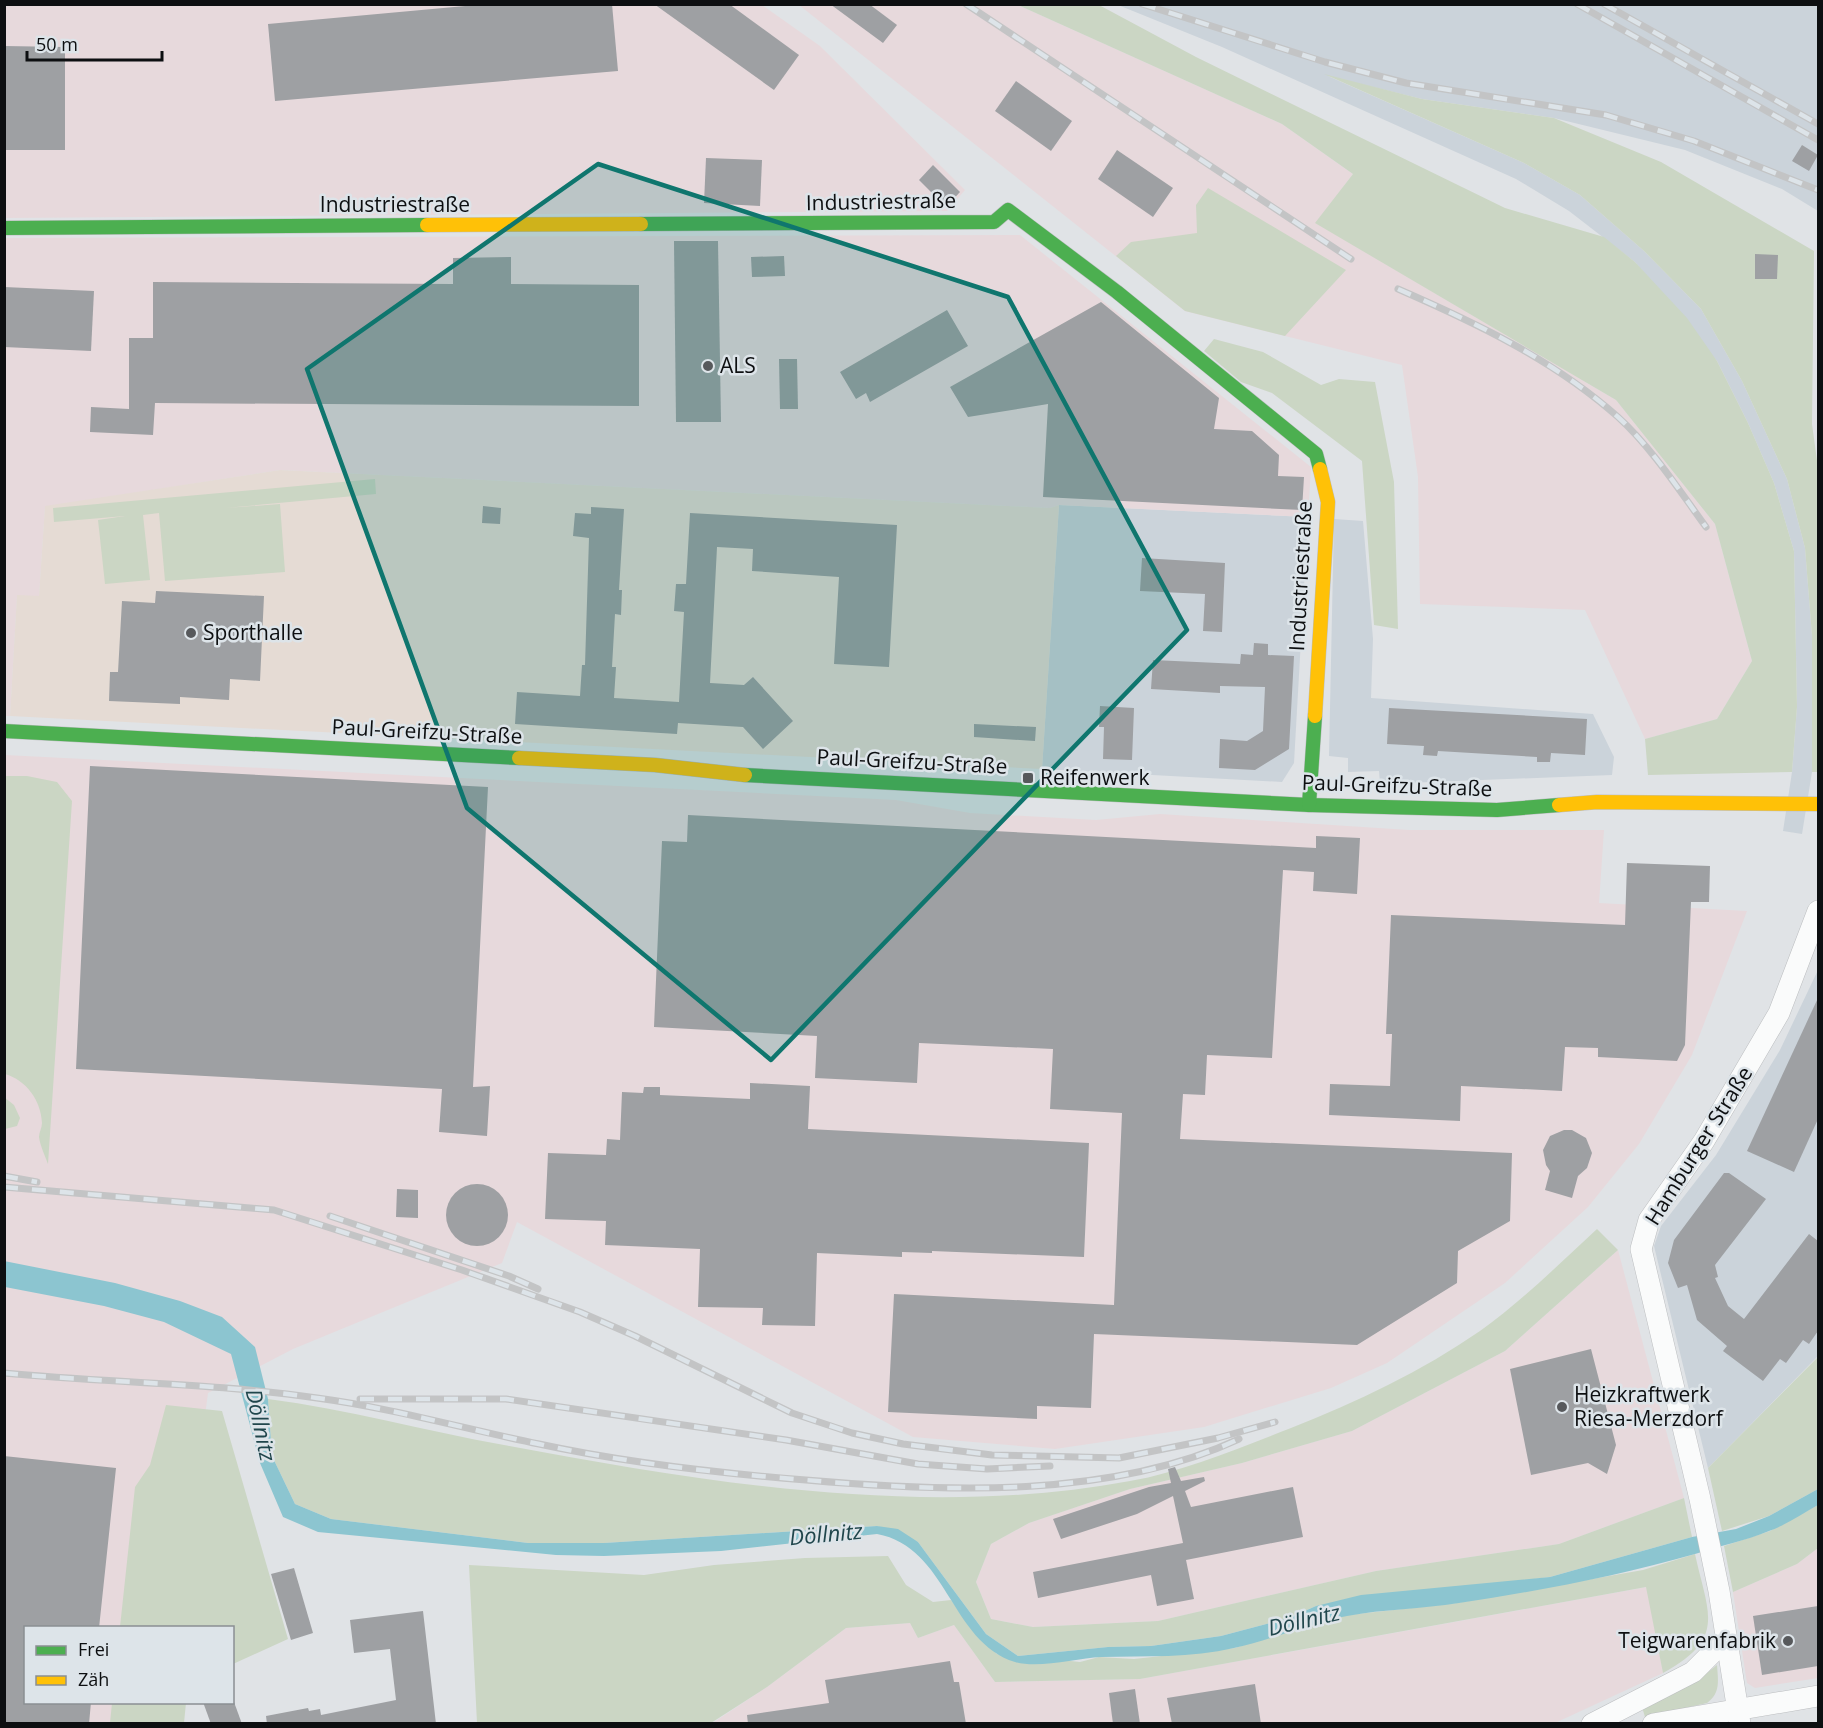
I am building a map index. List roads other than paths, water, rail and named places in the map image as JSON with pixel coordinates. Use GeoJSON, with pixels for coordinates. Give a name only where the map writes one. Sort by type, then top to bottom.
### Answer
{"type":"FeatureCollection","features":[{"type":"Feature","properties":{"kind":"main road","name":"Industriestraße"},"geometry":{"type":"LineString","coordinates":[[4,228],[994,222],[1008,210],[1117,292],[1316,454],[1328,501],[1309,805]]}},
{"type":"Feature","properties":{"kind":"main road","name":"Paul-Greifzu-Straße"},"geometry":{"type":"LineString","coordinates":[[4,731],[655,765],[720,774],[1309,805],[1497,810],[1564,803],[1818,804]]}},
{"type":"Feature","properties":{"kind":"street","name":"Hamburger Straße"},"geometry":{"type":"LineString","coordinates":[[1739,1716],[1719,1591],[1700,1498],[1641,1249],[1649,1220],[1704,1141],[1779,1013],[1818,911]]}},
{"type":"Feature","properties":{"kind":"street"},"geometry":{"type":"LineString","coordinates":[[1592,1724],[1693,1672],[1726,1639]]}},
{"type":"Feature","properties":{"kind":"street"},"geometry":{"type":"LineString","coordinates":[[1653,1724],[1739,1716],[1818,1696]]}},
{"type":"Feature","properties":{"kind":"water","name":"Döllnitz"},"geometry":{"type":"Polygon","coordinates":[[[4,1261],[115,1283],[180,1301],[222,1317],[255,1347],[268,1399],[272,1456],[295,1504],[331,1519],[528,1543],[604,1543],[877,1526],[898,1529],[918,1542],[986,1634],[1018,1656],[1108,1647],[1151,1646],[1221,1636],[1289,1618],[1316,1606],[1361,1595],[1550,1577],[1692,1537],[1736,1529],[1769,1516],[1818,1489],[1818,1505],[1782,1526],[1751,1538],[1666,1562],[1578,1582],[1459,1603],[1347,1616],[1248,1645],[1218,1651],[1168,1656],[1101,1657],[1046,1664],[1025,1664],[1015,1662],[993,1651],[961,1616],[935,1575],[919,1557],[901,1542],[877,1534],[721,1551],[604,1556],[556,1555],[318,1532],[283,1517],[260,1463],[231,1354],[164,1322],[104,1306],[5,1287],[4,1261]]]}},
{"type":"Feature","properties":{"kind":"railway"},"geometry":{"type":"LineString","coordinates":[[966,4],[1351,259]]}},
{"type":"Feature","properties":{"kind":"railway"},"geometry":{"type":"LineString","coordinates":[[1142,4],[1325,62],[1406,83],[1606,115],[1694,141],[1818,190]]}},
{"type":"Feature","properties":{"kind":"railway"},"geometry":{"type":"LineString","coordinates":[[1577,4],[1818,140]]}},
{"type":"Feature","properties":{"kind":"railway"},"geometry":{"type":"LineString","coordinates":[[1604,4],[1818,124]]}},
{"type":"Feature","properties":{"kind":"railway"},"geometry":{"type":"LineString","coordinates":[[1398,289],[1513,344],[1541,360],[1593,397],[1618,417],[1642,442],[1706,527]]}},
{"type":"Feature","properties":{"kind":"railway"},"geometry":{"type":"LineString","coordinates":[[4,1176],[37,1182]]}},
{"type":"Feature","properties":{"kind":"railway"},"geometry":{"type":"LineString","coordinates":[[4,1187],[274,1210],[462,1270],[580,1312],[635,1336],[792,1413],[852,1433],[903,1444],[992,1455],[1119,1458],[1218,1438],[1275,1422]]}},
{"type":"Feature","properties":{"kind":"railway"},"geometry":{"type":"LineString","coordinates":[[330,1216],[509,1276],[538,1289]]}},
{"type":"Feature","properties":{"kind":"railway"},"geometry":{"type":"LineString","coordinates":[[4,1373],[278,1393],[373,1407],[572,1451],[639,1462],[706,1471],[914,1487],[970,1488],[1082,1482],[1136,1472],[1189,1458],[1239,1439]]}},
{"type":"Feature","properties":{"kind":"railway"},"geometry":{"type":"LineString","coordinates":[[360,1399],[506,1399],[786,1440],[918,1464],[987,1469],[1050,1466]]}},
{"type":"Feature","properties":{"kind":"place","name":"ALS"},"geometry":{"type":"Point","coordinates":[708,366]}},
{"type":"Feature","properties":{"kind":"place","name":"Sporthalle"},"geometry":{"type":"Point","coordinates":[191,633]}},
{"type":"Feature","properties":{"kind":"place","name":"Reifenwerk"},"geometry":{"type":"Point","coordinates":[1028,778]}},
{"type":"Feature","properties":{"kind":"place","name":"Heizkraftwerk Riesa-Merzdorf"},"geometry":{"type":"Point","coordinates":[1562,1407]}},
{"type":"Feature","properties":{"kind":"place","name":"Teigwarenfabrik"},"geometry":{"type":"Point","coordinates":[1788,1641]}}]}
